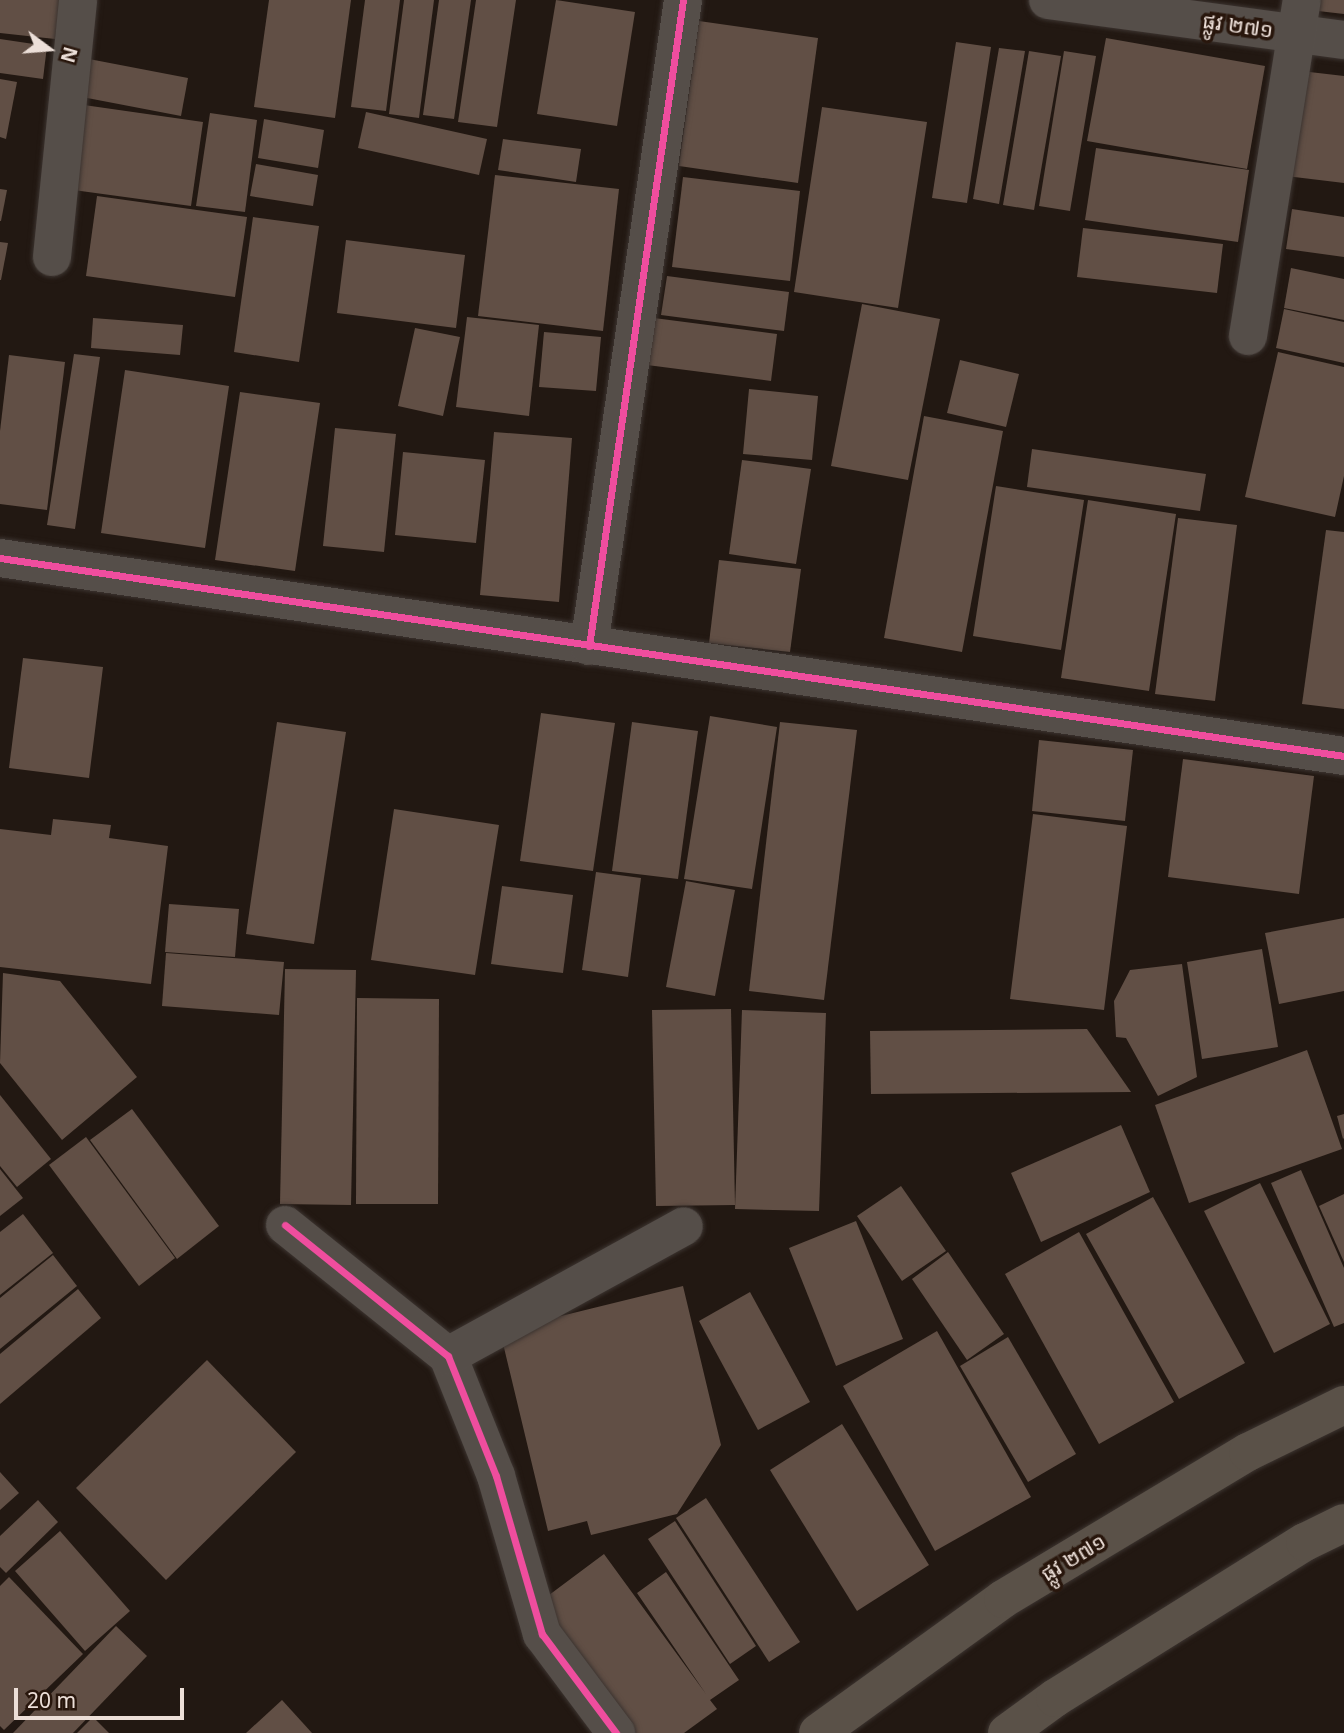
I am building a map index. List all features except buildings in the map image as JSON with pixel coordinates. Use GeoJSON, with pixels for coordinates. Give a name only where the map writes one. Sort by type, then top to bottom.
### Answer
{"type":"FeatureCollection","features":[{"type":"Feature","properties":{"kind":"main road","name":"ផ្លូវ ២៧១"},"geometry":{"type":"LineString","coordinates":[[818,1733],[1003,1600],[1248,1452],[1344,1405]]}},
{"type":"Feature","properties":{"kind":"main road"},"geometry":{"type":"LineString","coordinates":[[1007,1733],[1055,1698],[1294,1549],[1344,1523]]}},
{"type":"Feature","properties":{"kind":"street"},"geometry":{"type":"LineString","coordinates":[[52,257],[78,0]]}},
{"type":"Feature","properties":{"kind":"street"},"geometry":{"type":"LineString","coordinates":[[589,646],[683,0]]}},
{"type":"Feature","properties":{"kind":"street","name":"ផ្លូវ ២៧១"},"geometry":{"type":"LineString","coordinates":[[1048,0],[1299,17],[1344,40]]}},
{"type":"Feature","properties":{"kind":"street"},"geometry":{"type":"LineString","coordinates":[[1248,336],[1299,17]]}},
{"type":"Feature","properties":{"kind":"street"},"geometry":{"type":"LineString","coordinates":[[0,558],[1344,756]]}},
{"type":"Feature","properties":{"kind":"street"},"geometry":{"type":"LineString","coordinates":[[285,1225],[448,1356],[496,1476],[542,1634],[616,1733]]}},
{"type":"Feature","properties":{"kind":"street"},"geometry":{"type":"LineString","coordinates":[[448,1356],[684,1226]]}},
{"type":"Feature","properties":{"kind":"cycle path"},"geometry":{"type":"LineString","coordinates":[[589,646],[683,0]]}},
{"type":"Feature","properties":{"kind":"cycle path"},"geometry":{"type":"LineString","coordinates":[[0,558],[1344,756]]}},
{"type":"Feature","properties":{"kind":"cycle path"},"geometry":{"type":"LineString","coordinates":[[285,1225],[448,1356],[496,1476],[542,1634],[616,1733]]}}]}
